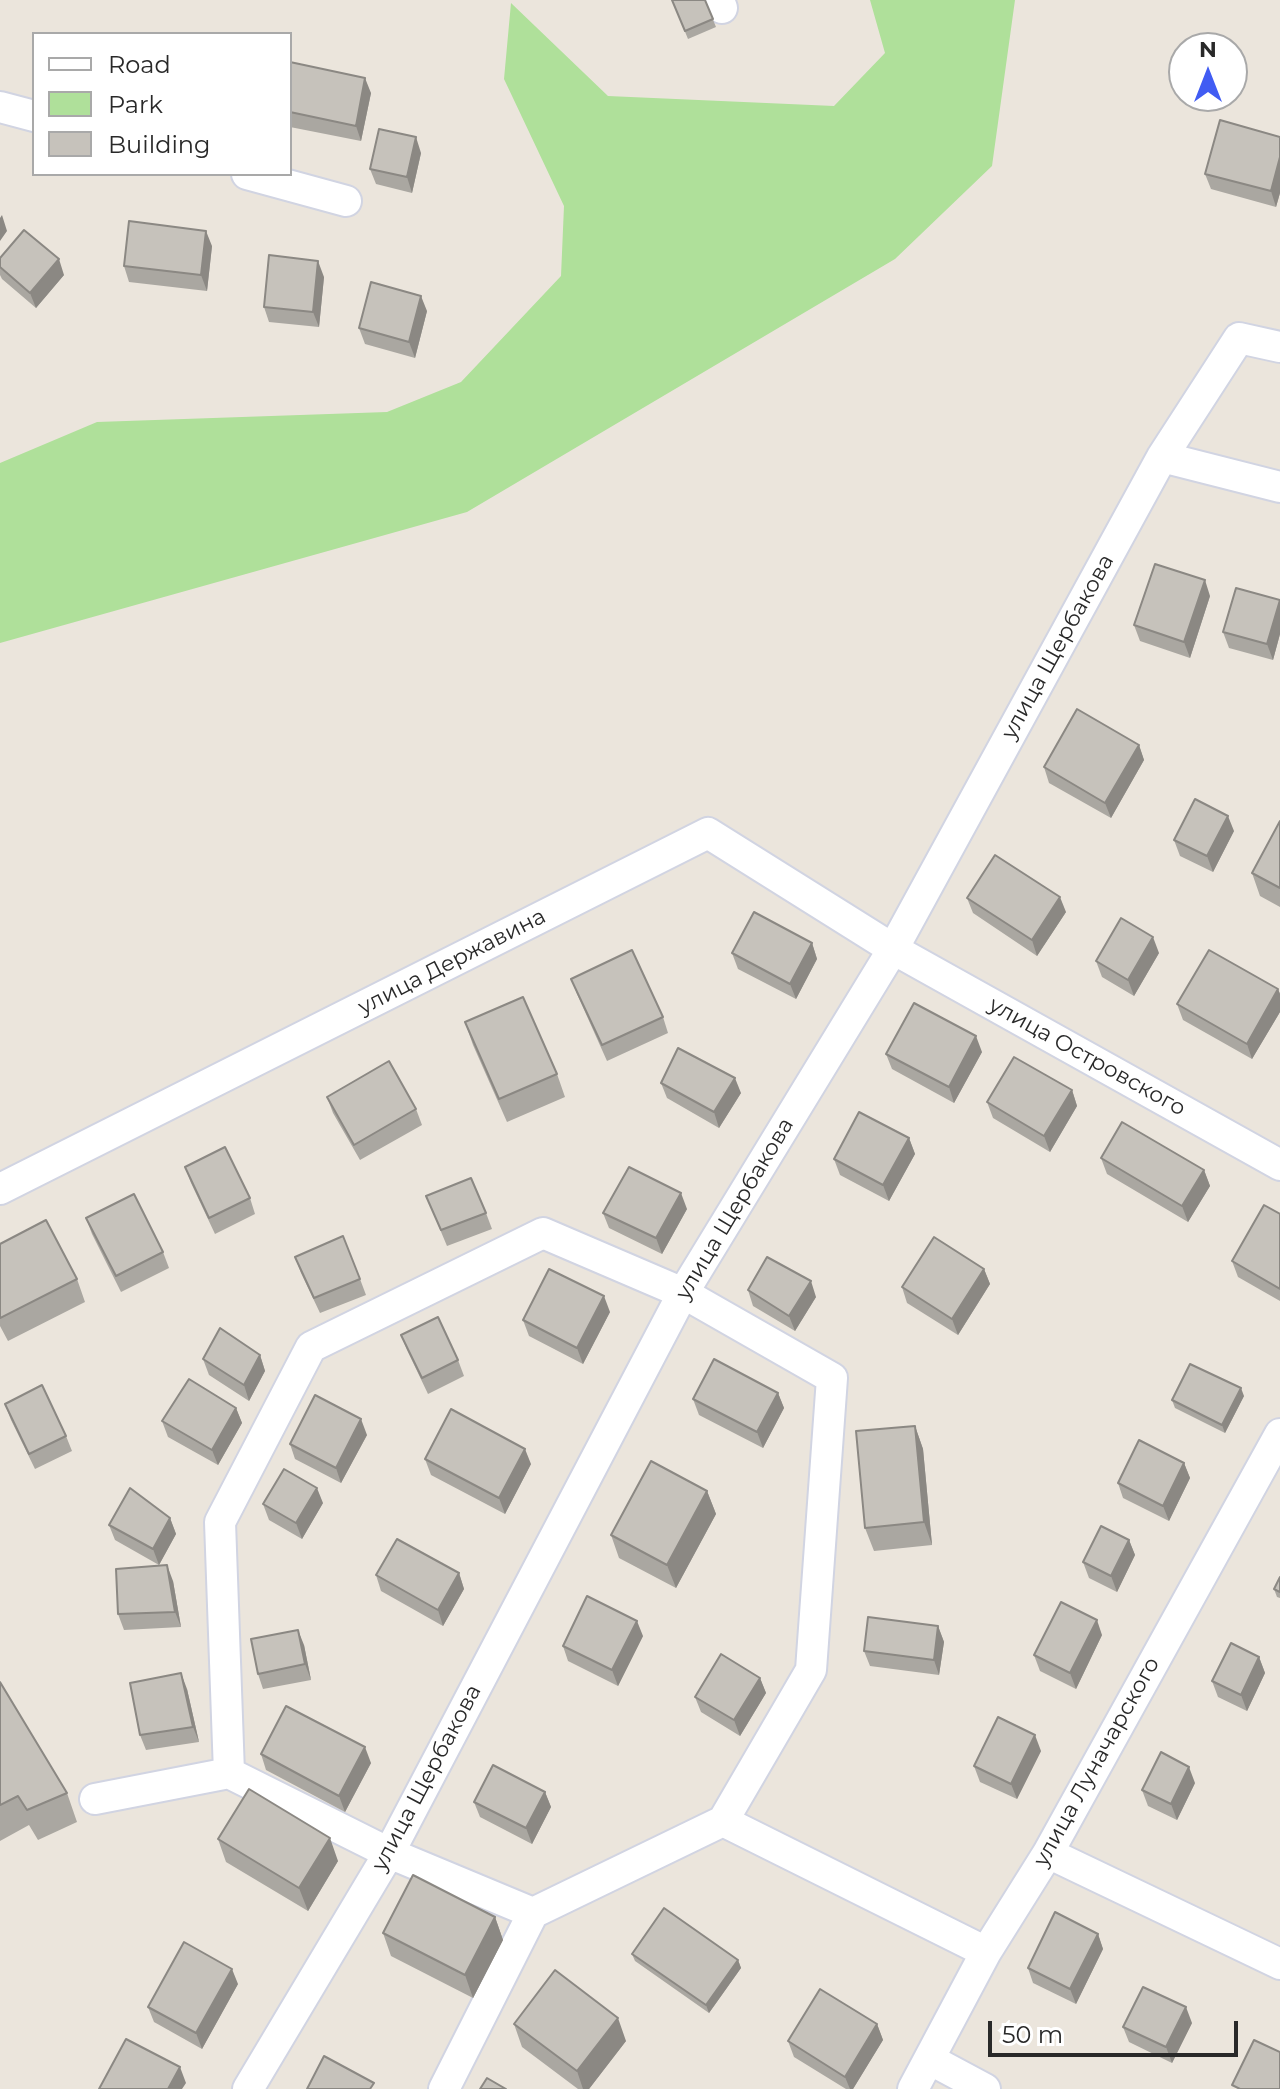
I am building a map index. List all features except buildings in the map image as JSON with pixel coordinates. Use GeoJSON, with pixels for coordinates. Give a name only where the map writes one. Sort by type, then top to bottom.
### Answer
{"type":"FeatureCollection","features":[{"type":"Feature","properties":{"kind":"street"},"geometry":{"type":"LineString","coordinates":[[0,107],[32,115]]}},
{"type":"Feature","properties":{"kind":"street"},"geometry":{"type":"LineString","coordinates":[[254,176],[346,201]]}},
{"type":"Feature","properties":{"kind":"street","name":"улица Щербакова"},"geometry":{"type":"LineString","coordinates":[[248,2089],[389,1853],[683,1293],[893,949],[1162,457],[1239,338],[1280,347]]}},
{"type":"Feature","properties":{"kind":"street"},"geometry":{"type":"LineString","coordinates":[[1162,457],[1280,487]]}},
{"type":"Feature","properties":{"kind":"street","name":"улица Державина"},"geometry":{"type":"LineString","coordinates":[[0,1189],[708,833],[893,949]]}},
{"type":"Feature","properties":{"kind":"street","name":"улица Островского"},"geometry":{"type":"LineString","coordinates":[[893,949],[1280,1165]]}},
{"type":"Feature","properties":{"kind":"street"},"geometry":{"type":"LineString","coordinates":[[229,1773],[220,1522],[311,1347],[543,1233],[683,1293],[832,1378],[811,1670],[723,1821],[533,1913],[444,2089]]}},
{"type":"Feature","properties":{"kind":"street","name":"улица Луначарского"},"geometry":{"type":"LineString","coordinates":[[913,2089],[986,1952],[1048,1853],[1280,1434]]}},
{"type":"Feature","properties":{"kind":"street"},"geometry":{"type":"LineString","coordinates":[[95,1799],[229,1773],[389,1853],[533,1913]]}},
{"type":"Feature","properties":{"kind":"street"},"geometry":{"type":"LineString","coordinates":[[723,1821],[986,1952]]}},
{"type":"Feature","properties":{"kind":"street"},"geometry":{"type":"LineString","coordinates":[[1048,1853],[1280,1964]]}},
{"type":"Feature","properties":{"kind":"street"},"geometry":{"type":"LineString","coordinates":[[929,2059],[985,2089]]}},
{"type":"Feature","properties":{"kind":"green space"},"geometry":{"type":"Polygon","coordinates":[[[870,0],[1015,0],[992,166],[895,259],[467,512],[0,643],[0,463],[97,422],[387,412],[461,382],[561,276],[564,206],[504,79],[511,3],[608,96],[834,106],[885,53],[870,0]]]}}]}
